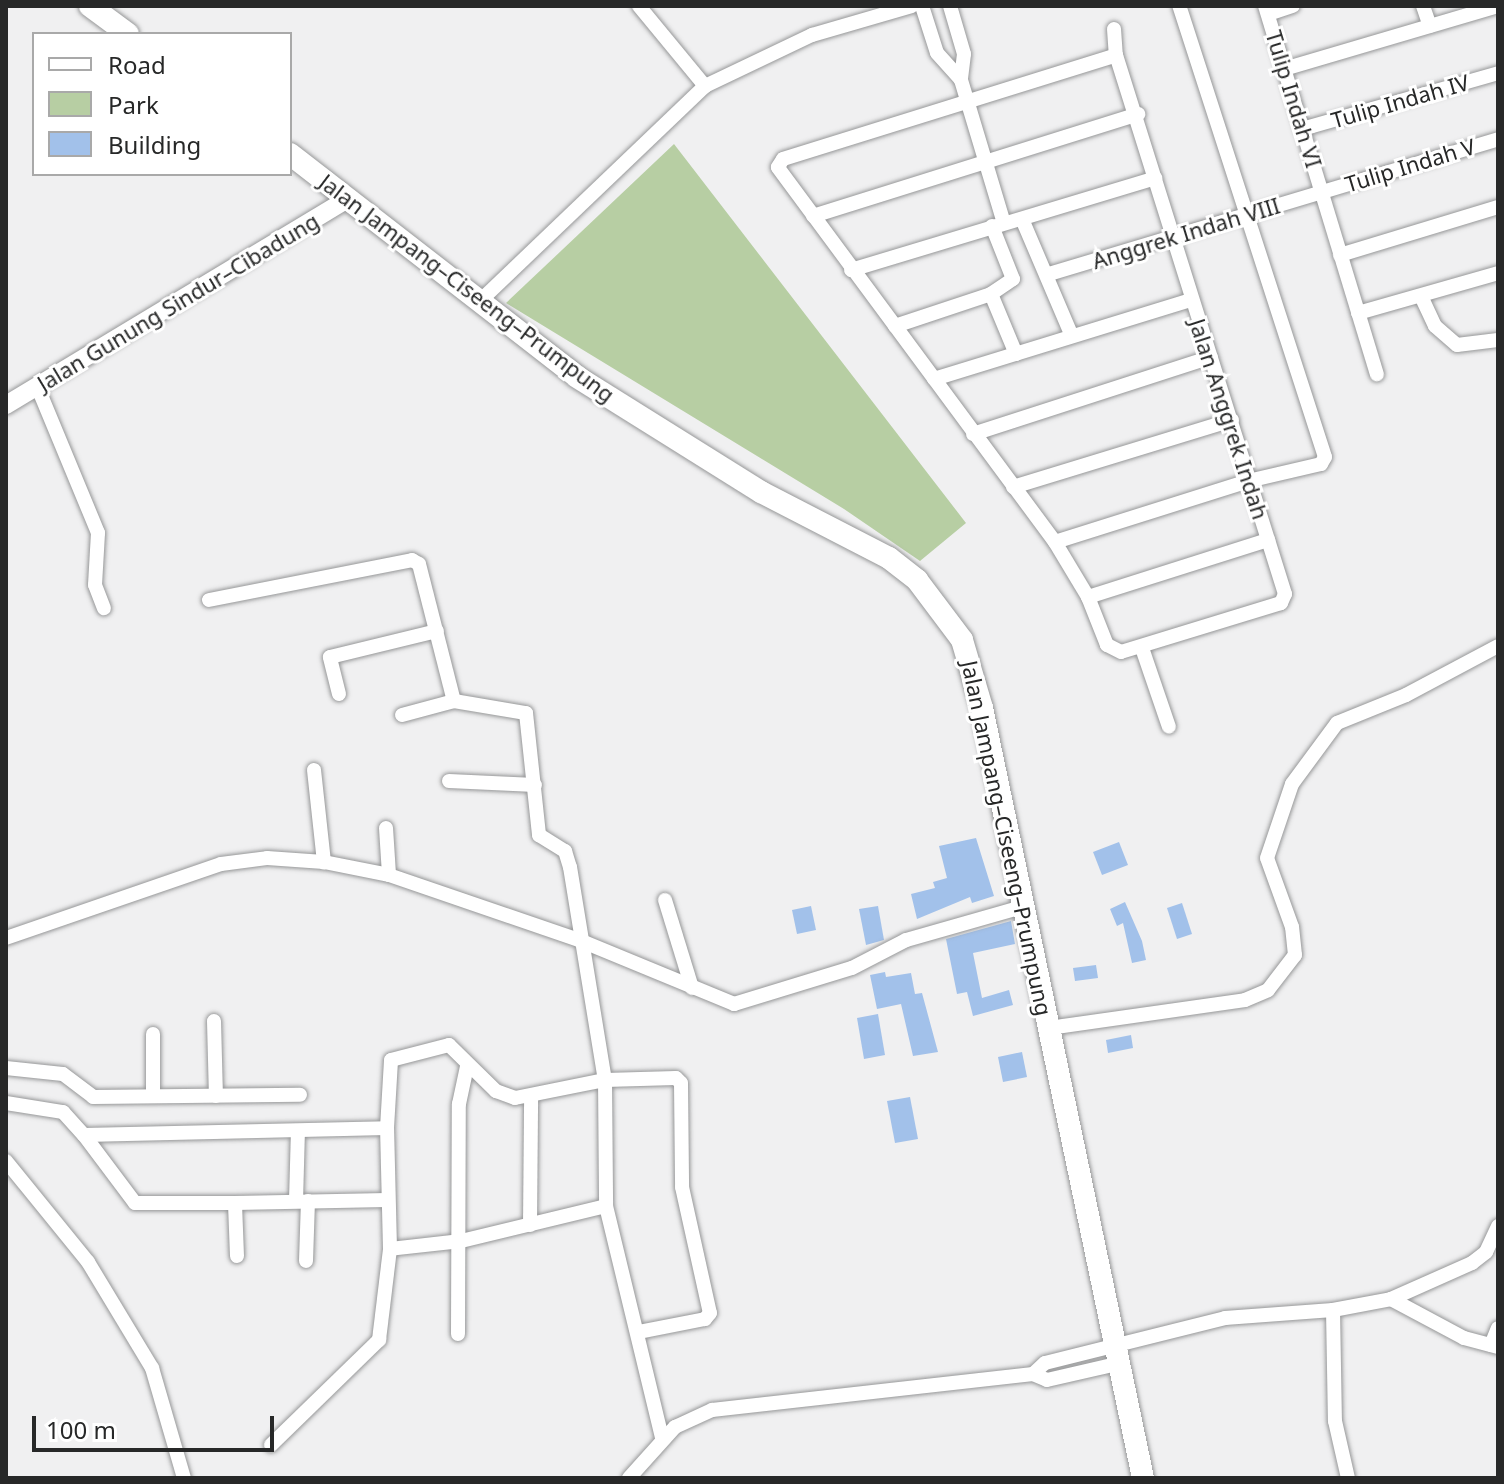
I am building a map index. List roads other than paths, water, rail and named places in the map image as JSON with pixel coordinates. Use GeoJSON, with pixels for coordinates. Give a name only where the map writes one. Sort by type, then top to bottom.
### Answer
{"type":"FeatureCollection","features":[{"type":"Feature","properties":{"kind":"main road"},"geometry":{"type":"LineString","coordinates":[[90,6],[125,32]]}},
{"type":"Feature","properties":{"kind":"main road","name":"Jalan Jampang–Ciseeng–Prumpung"},"geometry":{"type":"LineString","coordinates":[[292,155],[577,377],[683,445],[889,558],[917,580],[962,640],[973,672],[1143,1478]]}},
{"type":"Feature","properties":{"kind":"street"},"geometry":{"type":"LineString","coordinates":[[639,6],[705,86]]}},
{"type":"Feature","properties":{"kind":"street"},"geometry":{"type":"LineString","coordinates":[[479,302],[670,116],[705,86],[812,35],[912,6]]}},
{"type":"Feature","properties":{"kind":"street"},"geometry":{"type":"LineString","coordinates":[[922,6],[937,53],[961,80]]}},
{"type":"Feature","properties":{"kind":"street"},"geometry":{"type":"LineString","coordinates":[[895,326],[991,294],[1013,279],[961,80],[964,54],[950,6]]}},
{"type":"Feature","properties":{"kind":"street"},"geometry":{"type":"LineString","coordinates":[[1055,542],[1248,481],[1321,464],[1325,457],[1179,6]]}},
{"type":"Feature","properties":{"kind":"street"},"geometry":{"type":"LineString","coordinates":[[1267,10],[1293,6]]}},
{"type":"Feature","properties":{"kind":"street"},"geometry":{"type":"LineString","coordinates":[[1423,6],[1430,26]]}},
{"type":"Feature","properties":{"kind":"street"},"geometry":{"type":"LineString","coordinates":[[1284,69],[1498,6]]}},
{"type":"Feature","properties":{"kind":"street","name":"Tulip Indah VI"},"geometry":{"type":"LineString","coordinates":[[1267,10],[1377,374]]}},
{"type":"Feature","properties":{"kind":"street","name":"Jalan Anggrek Indah"},"geometry":{"type":"LineString","coordinates":[[1114,29],[1116,55],[1138,114],[1191,300],[1232,420],[1284,599],[1142,648]]}},
{"type":"Feature","properties":{"kind":"street"},"geometry":{"type":"LineString","coordinates":[[1116,55],[783,159],[781,174],[1055,542],[1088,597],[1110,648],[1142,648],[1169,727]]}},
{"type":"Feature","properties":{"kind":"street","name":"Tulip Indah IV"},"geometry":{"type":"LineString","coordinates":[[1302,129],[1498,73]]}},
{"type":"Feature","properties":{"kind":"street"},"geometry":{"type":"LineString","coordinates":[[813,216],[983,160],[1138,114]]}},
{"type":"Feature","properties":{"kind":"street","name":"Tulip Indah V"},"geometry":{"type":"LineString","coordinates":[[1323,191],[1498,139]]}},
{"type":"Feature","properties":{"kind":"street"},"geometry":{"type":"LineString","coordinates":[[851,270],[1155,178]]}},
{"type":"Feature","properties":{"kind":"street","name":"Anggrek Indah VIII"},"geometry":{"type":"LineString","coordinates":[[1049,274],[1173,240],[1323,191]]}},
{"type":"Feature","properties":{"kind":"street","name":"Jalan Gunung Sindur–Cibadung"},"geometry":{"type":"LineString","coordinates":[[6,405],[349,198]]}},
{"type":"Feature","properties":{"kind":"street"},"geometry":{"type":"LineString","coordinates":[[1340,255],[1498,207]]}},
{"type":"Feature","properties":{"kind":"street"},"geometry":{"type":"LineString","coordinates":[[1022,219],[1042,273],[1049,274],[1071,334]]}},
{"type":"Feature","properties":{"kind":"street"},"geometry":{"type":"LineString","coordinates":[[1358,313],[1498,273]]}},
{"type":"Feature","properties":{"kind":"street"},"geometry":{"type":"LineString","coordinates":[[991,294],[1016,354]]}},
{"type":"Feature","properties":{"kind":"street"},"geometry":{"type":"LineString","coordinates":[[1421,296],[1435,326],[1457,345],[1498,340]]}},
{"type":"Feature","properties":{"kind":"street"},"geometry":{"type":"LineString","coordinates":[[934,379],[1071,334],[1191,300]]}},
{"type":"Feature","properties":{"kind":"street"},"geometry":{"type":"LineString","coordinates":[[973,434],[1211,357]]}},
{"type":"Feature","properties":{"kind":"street"},"geometry":{"type":"LineString","coordinates":[[38,388],[98,533],[95,585],[104,608]]}},
{"type":"Feature","properties":{"kind":"street"},"geometry":{"type":"LineString","coordinates":[[1013,487],[1232,420]]}},
{"type":"Feature","properties":{"kind":"street"},"geometry":{"type":"LineString","coordinates":[[1088,597],[1268,540]]}},
{"type":"Feature","properties":{"kind":"street"},"geometry":{"type":"LineString","coordinates":[[209,600],[412,560],[419,564],[454,701]]}},
{"type":"Feature","properties":{"kind":"street"},"geometry":{"type":"LineString","coordinates":[[339,694],[330,657],[437,631]]}},
{"type":"Feature","properties":{"kind":"street"},"geometry":{"type":"LineString","coordinates":[[1049,1028],[1245,1000],[1268,990],[1295,955],[1292,927],[1267,858],[1292,784],[1337,723],[1406,695],[1498,646]]}},
{"type":"Feature","properties":{"kind":"street"},"geometry":{"type":"LineString","coordinates":[[402,715],[454,701],[526,713],[539,835],[565,851],[570,867],[579,940],[605,1080],[606,1206],[639,1332],[662,1438]]}},
{"type":"Feature","properties":{"kind":"street"},"geometry":{"type":"LineString","coordinates":[[314,770],[324,862]]}},
{"type":"Feature","properties":{"kind":"street"},"geometry":{"type":"LineString","coordinates":[[449,781],[535,785]]}},
{"type":"Feature","properties":{"kind":"street"},"geometry":{"type":"LineString","coordinates":[[386,828],[389,875]]}},
{"type":"Feature","properties":{"kind":"street"},"geometry":{"type":"LineString","coordinates":[[6,938],[221,864],[267,858],[324,862],[389,875],[579,940],[734,1004],[852,968],[906,940],[1022,907]]}},
{"type":"Feature","properties":{"kind":"street"},"geometry":{"type":"LineString","coordinates":[[665,900],[692,988]]}},
{"type":"Feature","properties":{"kind":"street"},"geometry":{"type":"LineString","coordinates":[[214,1021],[216,1096]]}},
{"type":"Feature","properties":{"kind":"street"},"geometry":{"type":"LineString","coordinates":[[153,1034],[153,1096]]}},
{"type":"Feature","properties":{"kind":"street"},"geometry":{"type":"LineString","coordinates":[[271,1445],[379,1340],[390,1249],[387,1128],[391,1060],[442,1044],[505,1096],[531,1098],[605,1080],[676,1078],[681,1083],[682,1187],[710,1313],[705,1319],[639,1332]]}},
{"type":"Feature","properties":{"kind":"street"},"geometry":{"type":"LineString","coordinates":[[458,1334],[461,1241],[459,1104],[467,1065]]}},
{"type":"Feature","properties":{"kind":"street"},"geometry":{"type":"LineString","coordinates":[[6,1068],[63,1074],[87,1096],[300,1095]]}},
{"type":"Feature","properties":{"kind":"street"},"geometry":{"type":"LineString","coordinates":[[530,1225],[531,1098]]}},
{"type":"Feature","properties":{"kind":"street"},"geometry":{"type":"LineString","coordinates":[[6,1103],[63,1112],[84,1135],[127,1199],[135,1203],[387,1200]]}},
{"type":"Feature","properties":{"kind":"street"},"geometry":{"type":"LineString","coordinates":[[84,1135],[387,1128]]}},
{"type":"Feature","properties":{"kind":"street"},"geometry":{"type":"LineString","coordinates":[[298,1131],[306,1261]]}},
{"type":"Feature","properties":{"kind":"street"},"geometry":{"type":"LineString","coordinates":[[6,1161],[88,1262],[152,1368],[184,1478]]}},
{"type":"Feature","properties":{"kind":"street"},"geometry":{"type":"LineString","coordinates":[[235,1203],[237,1256]]}},
{"type":"Feature","properties":{"kind":"street"},"geometry":{"type":"LineString","coordinates":[[390,1249],[461,1241],[606,1206]]}},
{"type":"Feature","properties":{"kind":"street"},"geometry":{"type":"LineString","coordinates":[[629,1478],[662,1438],[712,1410],[1033,1374],[1045,1363],[1116,1356],[1225,1318],[1333,1310],[1391,1299],[1472,1263],[1486,1252],[1498,1226]]}},
{"type":"Feature","properties":{"kind":"street"},"geometry":{"type":"LineString","coordinates":[[1391,1299],[1464,1338],[1494,1346],[1498,1328]]}},
{"type":"Feature","properties":{"kind":"street"},"geometry":{"type":"LineString","coordinates":[[1333,1310],[1335,1421],[1348,1478]]}}]}
